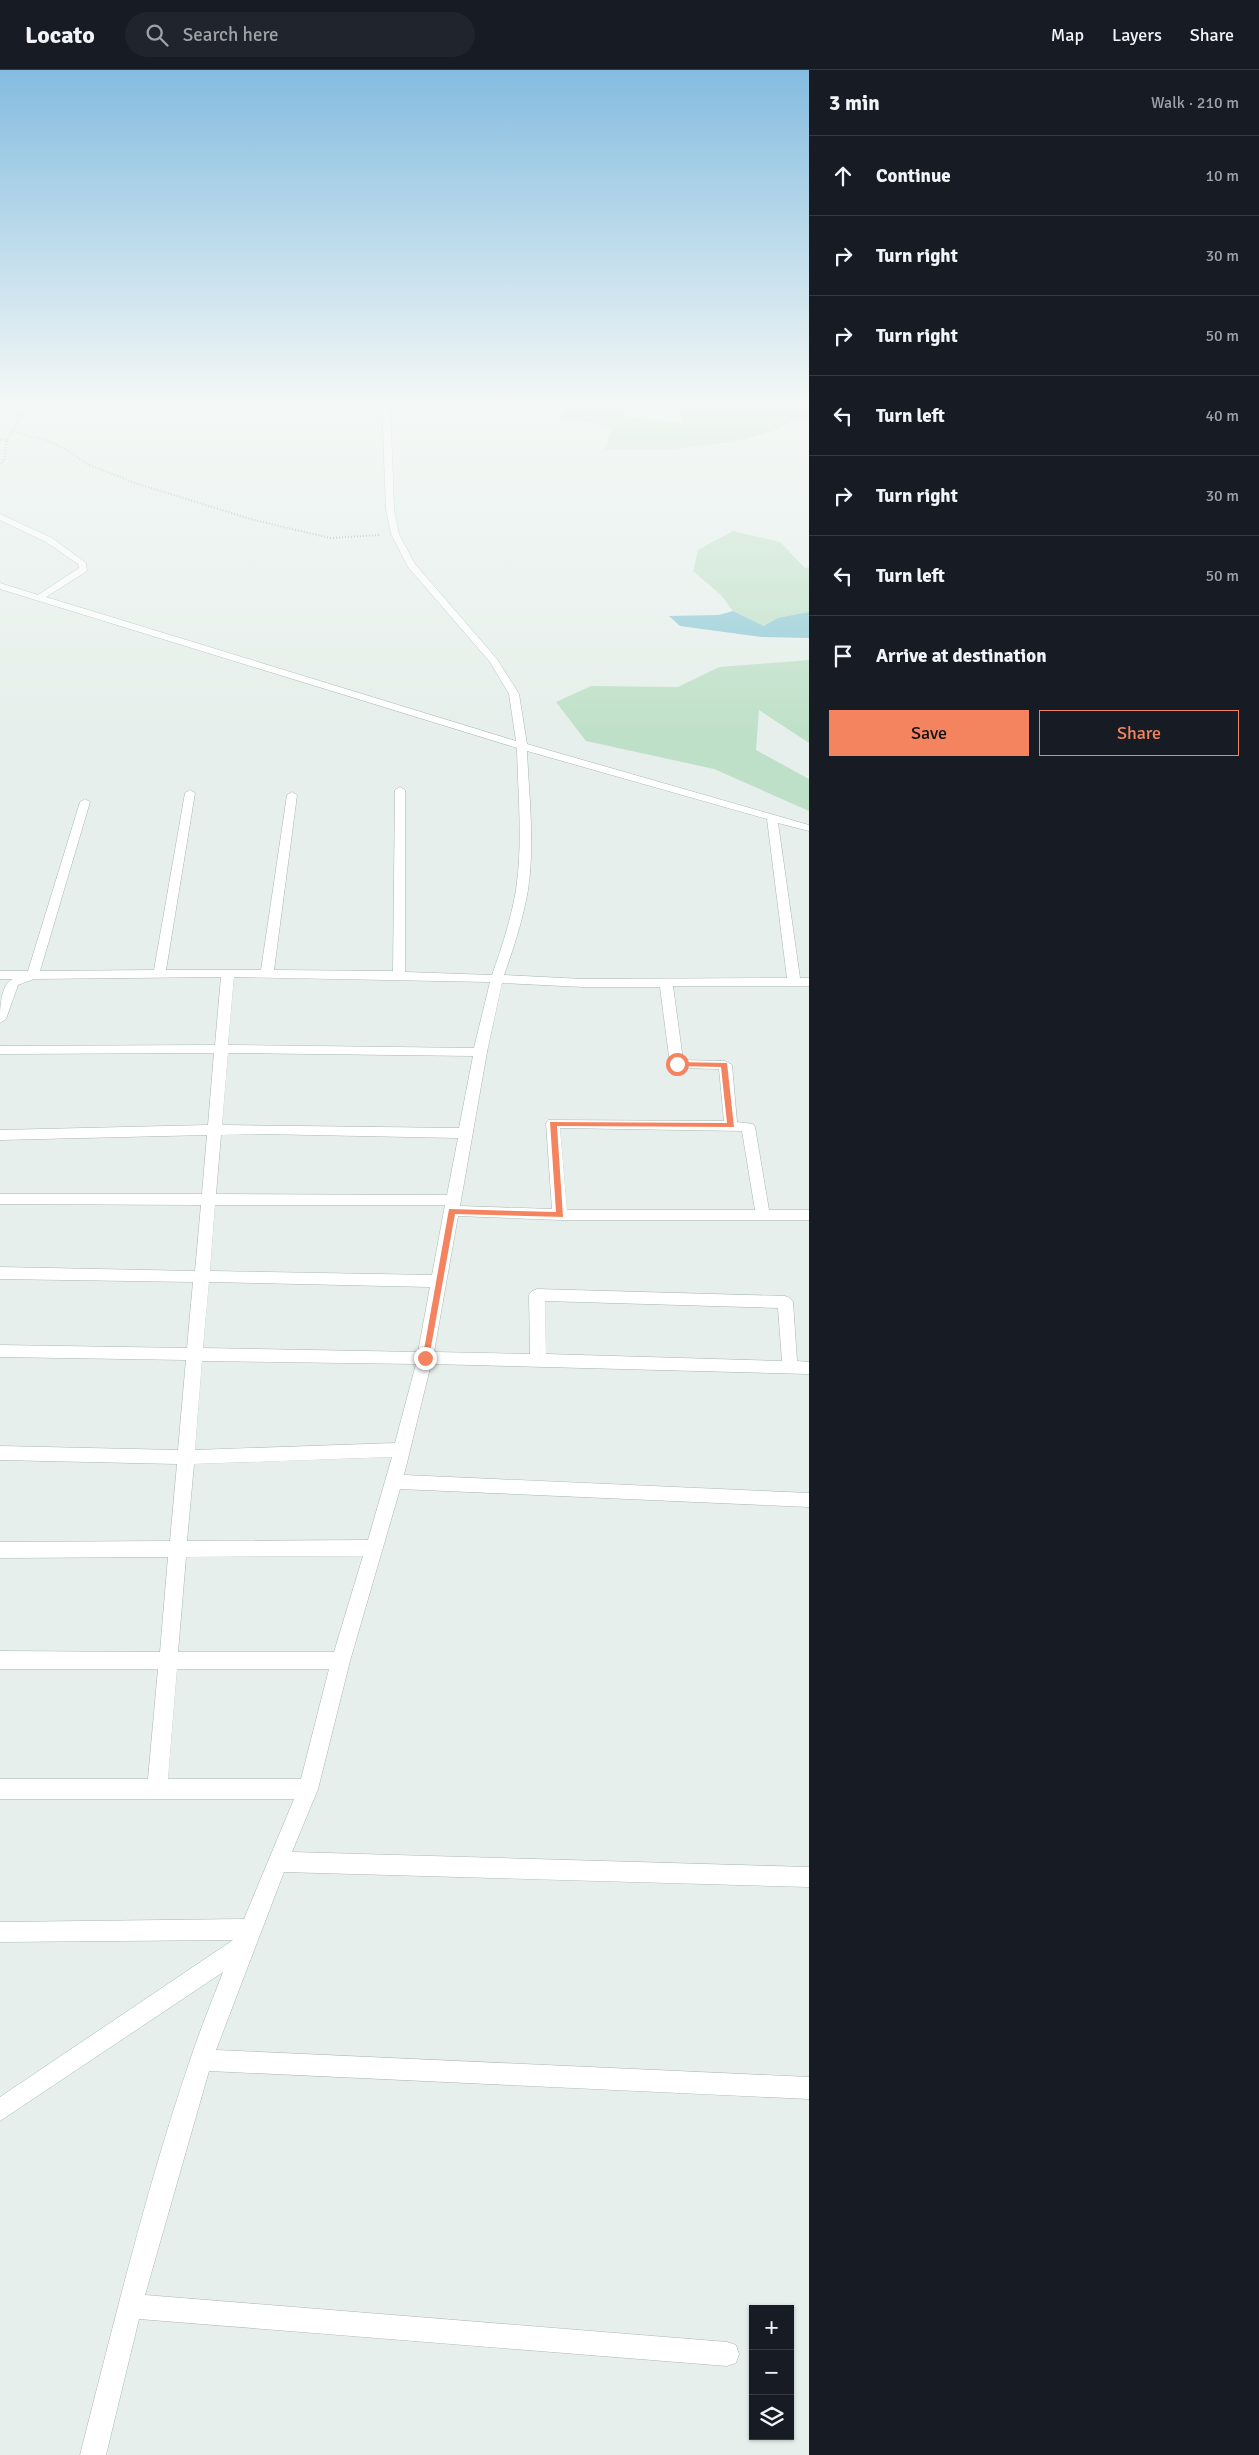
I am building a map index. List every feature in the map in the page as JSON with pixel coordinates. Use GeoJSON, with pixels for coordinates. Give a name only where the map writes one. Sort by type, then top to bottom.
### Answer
{"type":"FeatureCollection","features":[{"type":"Feature","properties":{"kind":"street"},"geometry":{"type":"LineString","coordinates":[[92,2455],[130,2306],[201,2060],[308,1789],[372,1548],[394,1482],[425,1358],[452,1205],[467,1133],[480,1052],[497,978],[512,936],[522,888],[525,849],[522,747],[518,710],[508,682],[494,661],[411,564],[395,534],[390,510]]}},
{"type":"Feature","properties":{"kind":"street"},"geometry":{"type":"LineString","coordinates":[[0,517],[49,540],[82,563],[84,569],[38,598]]}},
{"type":"Feature","properties":{"kind":"street"},"geometry":{"type":"LineString","coordinates":[[1,586],[522,747],[809,828]]}},
{"type":"Feature","properties":{"kind":"street"},"geometry":{"type":"LineString","coordinates":[[399,976],[400,790]]}},
{"type":"Feature","properties":{"kind":"street"},"geometry":{"type":"LineString","coordinates":[[159,974],[190,793]]}},
{"type":"Feature","properties":{"kind":"street"},"geometry":{"type":"LineString","coordinates":[[267,974],[292,796]]}},
{"type":"Feature","properties":{"kind":"street"},"geometry":{"type":"LineString","coordinates":[[33,975],[86,802]]}},
{"type":"Feature","properties":{"kind":"street"},"geometry":{"type":"LineString","coordinates":[[772,817],[794,982]]}},
{"type":"Feature","properties":{"kind":"street"},"geometry":{"type":"LineString","coordinates":[[157,1788],[228,974]]}},
{"type":"Feature","properties":{"kind":"street"},"geometry":{"type":"LineString","coordinates":[[0,975],[267,974],[497,978],[583,983],[809,982]]}},
{"type":"Feature","properties":{"kind":"street"},"geometry":{"type":"LineString","coordinates":[[0,1019],[12,983],[33,975]]}},
{"type":"Feature","properties":{"kind":"street"},"geometry":{"type":"LineString","coordinates":[[666,983],[677,1064],[725,1065],[731,1126]]}},
{"type":"Feature","properties":{"kind":"street"},"geometry":{"type":"LineString","coordinates":[[0,1050],[221,1049],[480,1052]]}},
{"type":"Feature","properties":{"kind":"street"},"geometry":{"type":"LineString","coordinates":[[560,1214],[553,1124],[748,1127],[763,1215]]}},
{"type":"Feature","properties":{"kind":"street"},"geometry":{"type":"LineString","coordinates":[[0,1135],[261,1129],[467,1133]]}},
{"type":"Feature","properties":{"kind":"street"},"geometry":{"type":"LineString","coordinates":[[0,1199],[208,1198],[452,1205],[560,1214],[809,1215]]}},
{"type":"Feature","properties":{"kind":"street"},"geometry":{"type":"LineString","coordinates":[[0,1273],[201,1275],[438,1281]]}},
{"type":"Feature","properties":{"kind":"street"},"geometry":{"type":"LineString","coordinates":[[538,1360],[537,1294],[786,1302],[790,1368]]}},
{"type":"Feature","properties":{"kind":"street"},"geometry":{"type":"LineString","coordinates":[[0,1351],[538,1360],[809,1368]]}},
{"type":"Feature","properties":{"kind":"street"},"geometry":{"type":"LineString","coordinates":[[0,1453],[185,1457],[402,1450]]}},
{"type":"Feature","properties":{"kind":"street"},"geometry":{"type":"LineString","coordinates":[[394,1482],[809,1500]]}},
{"type":"Feature","properties":{"kind":"street"},"geometry":{"type":"LineString","coordinates":[[0,1550],[372,1548]]}},
{"type":"Feature","properties":{"kind":"street"},"geometry":{"type":"LineString","coordinates":[[0,1660],[341,1661]]}},
{"type":"Feature","properties":{"kind":"street"},"geometry":{"type":"LineString","coordinates":[[0,1789],[308,1789]]}},
{"type":"Feature","properties":{"kind":"street"},"geometry":{"type":"LineString","coordinates":[[279,1862],[809,1877]]}},
{"type":"Feature","properties":{"kind":"street"},"geometry":{"type":"LineString","coordinates":[[0,1932],[248,1937]]}},
{"type":"Feature","properties":{"kind":"street"},"geometry":{"type":"LineString","coordinates":[[0,2110],[248,1937]]}},
{"type":"Feature","properties":{"kind":"street"},"geometry":{"type":"LineString","coordinates":[[201,2060],[809,2088]]}},
{"type":"Feature","properties":{"kind":"street"},"geometry":{"type":"LineString","coordinates":[[130,2306],[727,2354]]}},
{"type":"Feature","properties":{"kind":"path"},"geometry":{"type":"LineString","coordinates":[[227,510],[311,535],[330,538],[395,534]]}},
{"type":"Feature","properties":{"kind":"green space"},"geometry":{"type":"Polygon","coordinates":[[[733,531],[780,542],[805,568],[809,567],[809,612],[787,617],[764,626],[733,611],[721,595],[693,571],[698,550],[733,531]]]}},
{"type":"Feature","properties":{"kind":"green space"},"geometry":{"type":"Polygon","coordinates":[[[809,660],[809,743],[759,710],[756,750],[809,779],[809,811],[714,769],[586,741],[556,702],[591,686],[678,687],[719,667],[809,660]]]}},
{"type":"Feature","properties":{"kind":"water"},"geometry":{"type":"Polygon","coordinates":[[[733,611],[764,626],[778,618],[809,612],[809,638],[761,637],[680,626],[669,616],[719,615],[733,611]]]}},
{"type":"Feature","properties":{"kind":"route"},"geometry":{"type":"LineString","coordinates":[[425,1358],[452,1211],[560,1214],[553,1124],[731,1126],[725,1065],[677,1064]]}}]}
